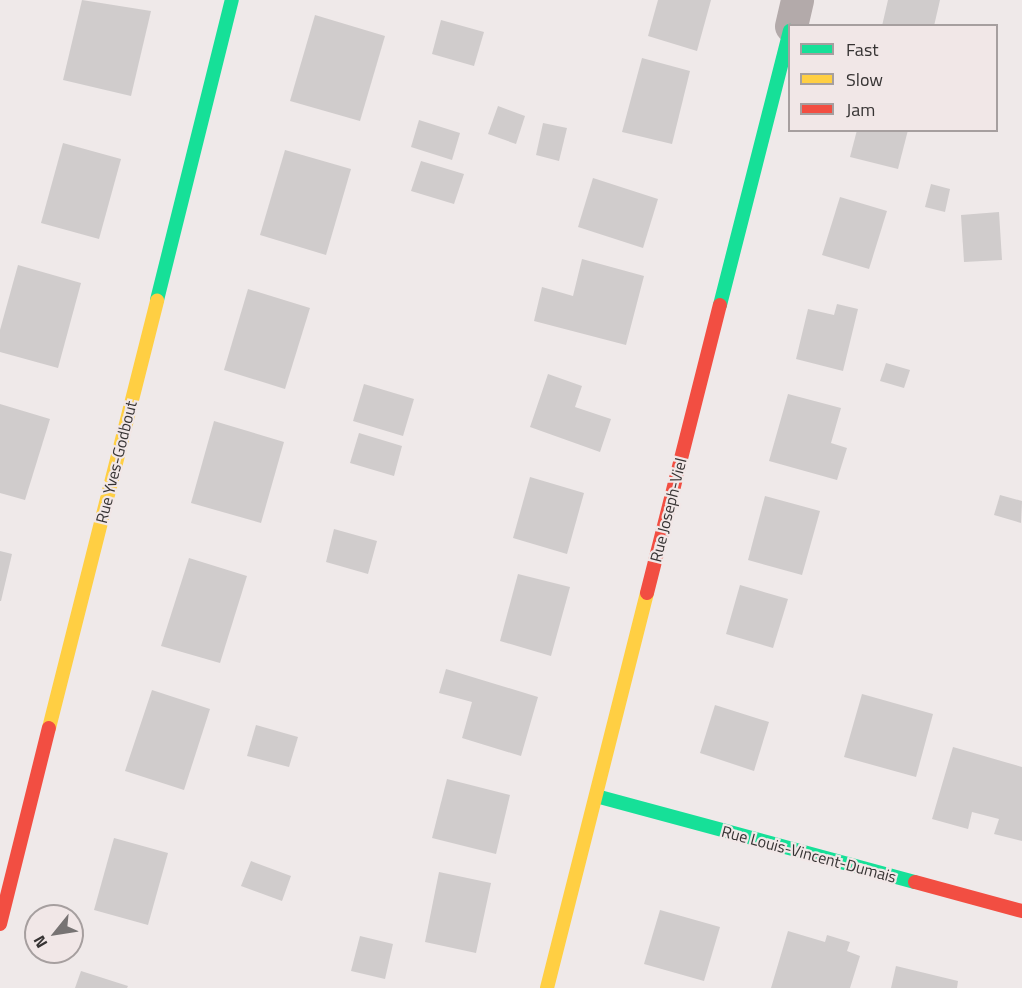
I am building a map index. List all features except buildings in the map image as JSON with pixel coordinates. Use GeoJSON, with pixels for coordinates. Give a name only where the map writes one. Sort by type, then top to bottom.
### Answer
{"type":"FeatureCollection","features":[{"type":"Feature","properties":{"kind":"street","name":"Rue Yves-Godbout"},"geometry":{"type":"LineString","coordinates":[[0,924],[232,0]]}},
{"type":"Feature","properties":{"kind":"street"},"geometry":{"type":"LineString","coordinates":[[791,24],[797,0]]}},
{"type":"Feature","properties":{"kind":"street","name":"Rue Joseph-Viel"},"geometry":{"type":"LineString","coordinates":[[548,988],[788,36]]}},
{"type":"Feature","properties":{"kind":"street","name":"Rue Louis-Vincent-Dumais"},"geometry":{"type":"LineString","coordinates":[[596,796],[1022,911]]}},
{"type":"Feature","properties":{"kind":"traffic: fast"},"geometry":{"type":"LineString","coordinates":[[157,300],[232,0]]}},
{"type":"Feature","properties":{"kind":"traffic: fast"},"geometry":{"type":"LineString","coordinates":[[720,305],[788,39]]}},
{"type":"Feature","properties":{"kind":"traffic: fast"},"geometry":{"type":"LineString","coordinates":[[596,796],[915,882]]}},
{"type":"Feature","properties":{"kind":"traffic: slow"},"geometry":{"type":"LineString","coordinates":[[49,728],[157,300]]}},
{"type":"Feature","properties":{"kind":"traffic: slow"},"geometry":{"type":"LineString","coordinates":[[547,988],[647,593]]}},
{"type":"Feature","properties":{"kind":"traffic: jam"},"geometry":{"type":"LineString","coordinates":[[647,593],[720,305]]}},
{"type":"Feature","properties":{"kind":"traffic: jam"},"geometry":{"type":"LineString","coordinates":[[0,924],[49,728]]}},
{"type":"Feature","properties":{"kind":"traffic: jam"},"geometry":{"type":"LineString","coordinates":[[915,882],[1022,911]]}}]}
